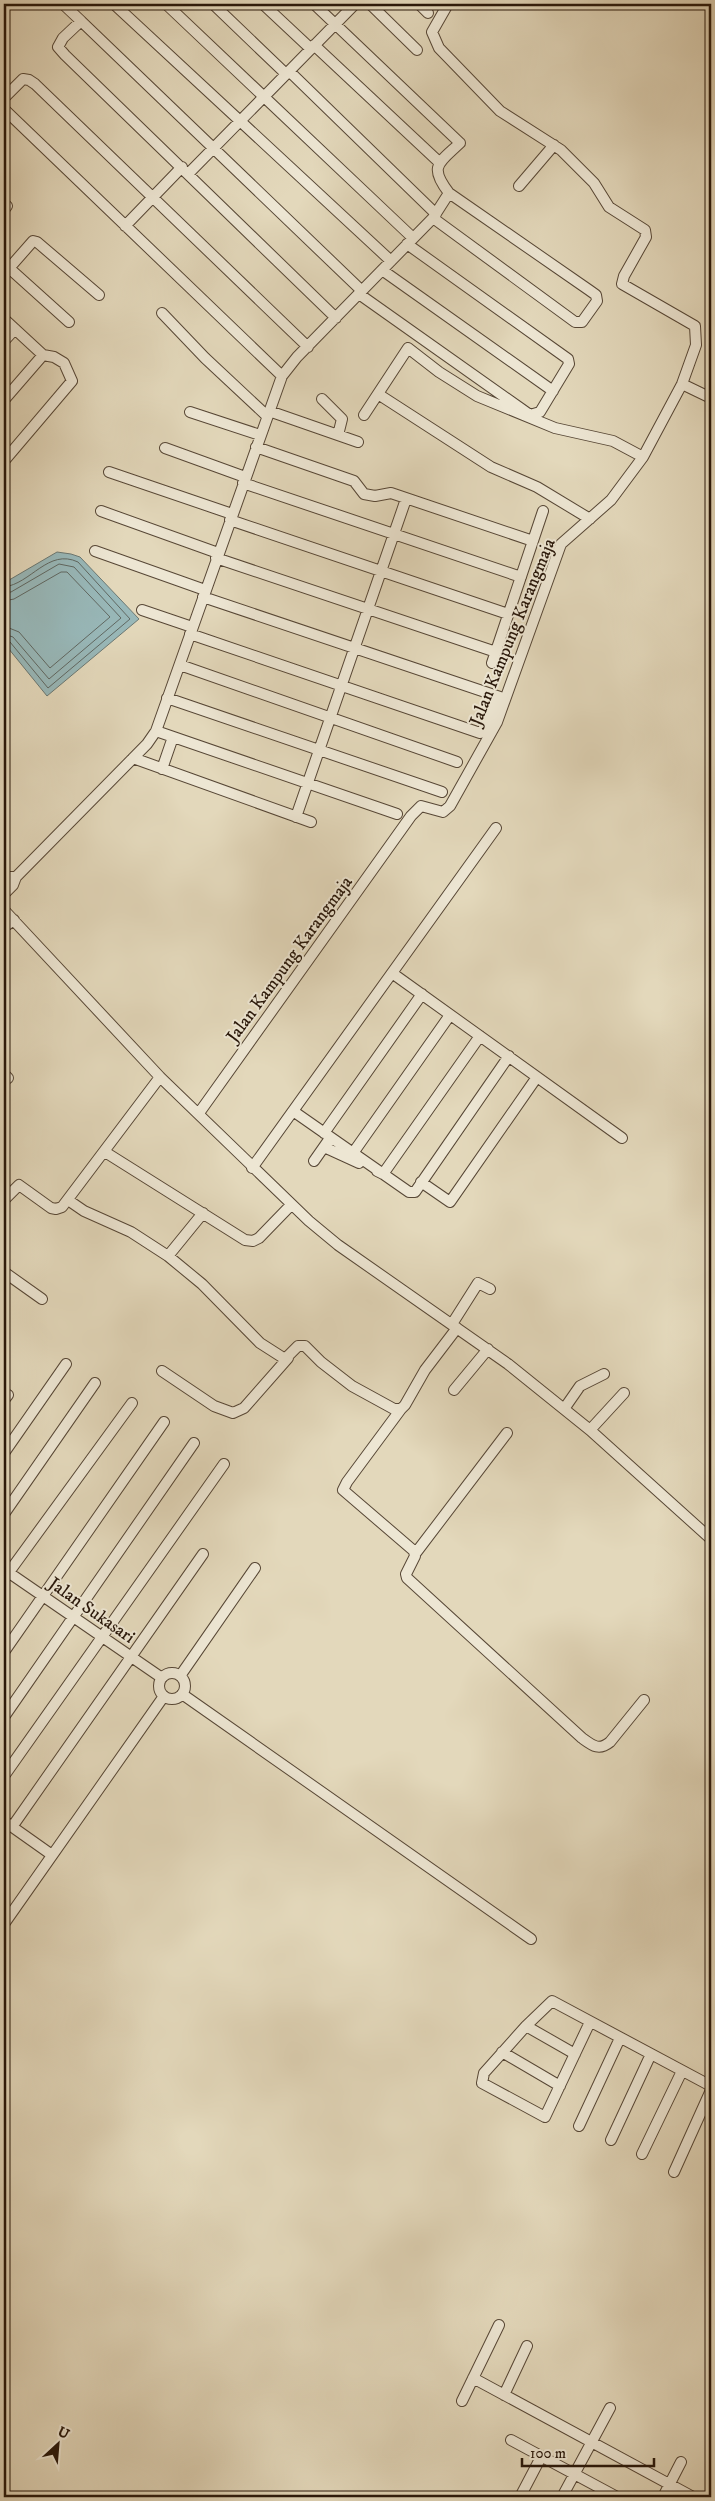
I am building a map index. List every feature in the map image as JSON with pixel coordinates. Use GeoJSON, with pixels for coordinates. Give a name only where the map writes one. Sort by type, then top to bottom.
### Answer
{"type":"FeatureCollection","features":[{"type":"Feature","properties":{"kind":"street"},"geometry":{"type":"LineString","coordinates":[[63,4],[214,148],[360,292],[530,414],[536,415],[540,412],[569,364],[568,359],[410,241],[264,97],[166,4]]}},
{"type":"Feature","properties":{"kind":"street"},"geometry":{"type":"LineString","coordinates":[[114,4],[391,261]]}},
{"type":"Feature","properties":{"kind":"street"},"geometry":{"type":"LineString","coordinates":[[212,4],[288,72],[434,216],[575,322],[582,322],[597,301],[596,295],[449,193],[438,179],[440,163],[460,143],[314,4]]}},
{"type":"Feature","properties":{"kind":"street"},"geometry":{"type":"LineString","coordinates":[[263,4],[440,163]]}},
{"type":"Feature","properties":{"kind":"street"},"geometry":{"type":"LineString","coordinates":[[125,226],[153,197],[214,148],[355,4]]}},
{"type":"Feature","properties":{"kind":"street"},"geometry":{"type":"LineString","coordinates":[[370,4],[417,50]]}},
{"type":"Feature","properties":{"kind":"street"},"geometry":{"type":"LineString","coordinates":[[419,4],[428,13]]}},
{"type":"Feature","properties":{"kind":"street","name":"Jalan Kampung Karangmaja"},"geometry":{"type":"LineString","coordinates":[[199,1113],[411,816],[421,806],[441,811],[448,809],[494,726],[502,698],[561,544],[572,532],[611,500],[643,457],[682,384],[696,344],[695,326],[622,284],[624,276],[646,237],[646,231],[609,207],[594,183],[554,145],[506,116],[439,48],[432,32],[448,4]]}},
{"type":"Feature","properties":{"kind":"street"},"geometry":{"type":"LineString","coordinates":[[81,21],[63,38],[58,47],[336,318]]}},
{"type":"Feature","properties":{"kind":"street"},"geometry":{"type":"LineString","coordinates":[[4,98],[23,80],[29,80],[308,346]]}},
{"type":"Feature","properties":{"kind":"street"},"geometry":{"type":"LineString","coordinates":[[4,109],[282,376]]}},
{"type":"Feature","properties":{"kind":"street"},"geometry":{"type":"LineString","coordinates":[[519,186],[554,145]]}},
{"type":"Feature","properties":{"kind":"street"},"geometry":{"type":"LineString","coordinates":[[4,894],[13,885],[16,877],[147,744],[156,731],[282,376],[308,346],[434,216],[449,193]]}},
{"type":"Feature","properties":{"kind":"street"},"geometry":{"type":"LineString","coordinates":[[69,322],[6,271],[33,241],[37,242],[99,294]]}},
{"type":"Feature","properties":{"kind":"street"},"geometry":{"type":"LineString","coordinates":[[382,270],[553,390]]}},
{"type":"Feature","properties":{"kind":"street"},"geometry":{"type":"LineString","coordinates":[[162,313],[205,358],[268,414],[358,442]]}},
{"type":"Feature","properties":{"kind":"street"},"geometry":{"type":"LineString","coordinates":[[4,319],[43,355],[59,359],[64,363],[72,378],[72,383],[4,461]]}},
{"type":"Feature","properties":{"kind":"street"},"geometry":{"type":"LineString","coordinates":[[4,341],[15,329]]}},
{"type":"Feature","properties":{"kind":"street"},"geometry":{"type":"LineString","coordinates":[[364,415],[408,348],[452,381],[477,396],[555,428],[613,441],[643,457]]}},
{"type":"Feature","properties":{"kind":"street"},"geometry":{"type":"LineString","coordinates":[[4,400],[43,355]]}},
{"type":"Feature","properties":{"kind":"street"},"geometry":{"type":"LineString","coordinates":[[682,384],[711,398]]}},
{"type":"Feature","properties":{"kind":"street"},"geometry":{"type":"LineString","coordinates":[[378,394],[490,467],[537,487],[590,519]]}},
{"type":"Feature","properties":{"kind":"street"},"geometry":{"type":"LineString","coordinates":[[322,399],[342,420],[338,435]]}},
{"type":"Feature","properties":{"kind":"street"},"geometry":{"type":"LineString","coordinates":[[190,412],[260,435]]}},
{"type":"Feature","properties":{"kind":"street"},"geometry":{"type":"LineString","coordinates":[[256,447],[354,481],[364,494],[375,496],[391,493],[533,541]]}},
{"type":"Feature","properties":{"kind":"street"},"geometry":{"type":"LineString","coordinates":[[165,448],[244,480],[392,535],[521,577]]}},
{"type":"Feature","properties":{"kind":"street"},"geometry":{"type":"LineString","coordinates":[[109,472],[380,572],[508,614]]}},
{"type":"Feature","properties":{"kind":"street"},"geometry":{"type":"LineString","coordinates":[[296,817],[406,499]]}},
{"type":"Feature","properties":{"kind":"street"},"geometry":{"type":"LineString","coordinates":[[101,511],[217,556],[367,610],[496,652]]}},
{"type":"Feature","properties":{"kind":"street"},"geometry":{"type":"LineString","coordinates":[[492,663],[543,511]]}},
{"type":"Feature","properties":{"kind":"street"},"geometry":{"type":"LineString","coordinates":[[95,551],[204,594],[354,648],[502,698],[480,733],[342,686],[191,631],[142,610]]}},
{"type":"Feature","properties":{"kind":"street"},"geometry":{"type":"LineString","coordinates":[[180,665],[457,762]]}},
{"type":"Feature","properties":{"kind":"street"},"geometry":{"type":"LineString","coordinates":[[167,698],[442,792]]}},
{"type":"Feature","properties":{"kind":"street"},"geometry":{"type":"LineString","coordinates":[[156,731],[397,814]]}},
{"type":"Feature","properties":{"kind":"street"},"geometry":{"type":"LineString","coordinates":[[162,768],[173,737]]}},
{"type":"Feature","properties":{"kind":"street"},"geometry":{"type":"LineString","coordinates":[[133,758],[311,822]]}},
{"type":"Feature","properties":{"kind":"street"},"geometry":{"type":"LineString","coordinates":[[252,1168],[496,828]]}},
{"type":"Feature","properties":{"kind":"street"},"geometry":{"type":"LineString","coordinates":[[4,881],[8,878],[16,877]]}},
{"type":"Feature","properties":{"kind":"street"},"geometry":{"type":"LineString","coordinates":[[4,910],[160,1077],[199,1113],[291,1205],[338,1245],[488,1349],[564,1409],[711,1539]]}},
{"type":"Feature","properties":{"kind":"street"},"geometry":{"type":"LineString","coordinates":[[4,927],[14,920]]}},
{"type":"Feature","properties":{"kind":"street"},"geometry":{"type":"LineString","coordinates":[[392,973],[622,1138]]}},
{"type":"Feature","properties":{"kind":"street"},"geometry":{"type":"LineString","coordinates":[[314,1161],[324,1147],[327,1135],[422,994]]}},
{"type":"Feature","properties":{"kind":"street"},"geometry":{"type":"LineString","coordinates":[[353,1153],[450,1015]]}},
{"type":"Feature","properties":{"kind":"street"},"geometry":{"type":"LineString","coordinates":[[383,1174],[480,1036]]}},
{"type":"Feature","properties":{"kind":"street"},"geometry":{"type":"LineString","coordinates":[[293,1111],[409,1192],[415,1192],[509,1056]]}},
{"type":"Feature","properties":{"kind":"street"},"geometry":{"type":"LineString","coordinates":[[4,1074],[8,1078],[4,1081]]}},
{"type":"Feature","properties":{"kind":"street"},"geometry":{"type":"LineString","coordinates":[[4,1200],[20,1186],[54,1209],[59,1209],[105,1152],[135,1107],[160,1077]]}},
{"type":"Feature","properties":{"kind":"street"},"geometry":{"type":"LineString","coordinates":[[422,1182],[450,1202],[537,1077]]}},
{"type":"Feature","properties":{"kind":"street"},"geometry":{"type":"LineString","coordinates":[[324,1147],[383,1174]]}},
{"type":"Feature","properties":{"kind":"street"},"geometry":{"type":"LineString","coordinates":[[105,1152],[238,1237],[252,1241],[291,1205]]}},
{"type":"Feature","properties":{"kind":"street"},"geometry":{"type":"LineString","coordinates":[[68,1200],[95,1217],[131,1232],[168,1256],[202,1284],[260,1343],[280,1357],[288,1358]]}},
{"type":"Feature","properties":{"kind":"street"},"geometry":{"type":"LineString","coordinates":[[168,1256],[203,1213]]}},
{"type":"Feature","properties":{"kind":"street"},"geometry":{"type":"LineString","coordinates":[[4,1272],[42,1299]]}},
{"type":"Feature","properties":{"kind":"street"},"geometry":{"type":"LineString","coordinates":[[415,1554],[343,1490],[401,1409],[455,1326],[478,1283],[490,1289]]}},
{"type":"Feature","properties":{"kind":"street"},"geometry":{"type":"LineString","coordinates":[[162,1371],[214,1406],[233,1412],[244,1408],[298,1346],[305,1346],[321,1362],[352,1386],[388,1406],[401,1409]]}},
{"type":"Feature","properties":{"kind":"street"},"geometry":{"type":"LineString","coordinates":[[454,1390],[488,1349]]}},
{"type":"Feature","properties":{"kind":"street"},"geometry":{"type":"LineString","coordinates":[[4,1453],[66,1364]]}},
{"type":"Feature","properties":{"kind":"street"},"geometry":{"type":"LineString","coordinates":[[564,1409],[580,1386],[604,1374]]}},
{"type":"Feature","properties":{"kind":"street"},"geometry":{"type":"LineString","coordinates":[[4,1514],[95,1383]]}},
{"type":"Feature","properties":{"kind":"street"},"geometry":{"type":"LineString","coordinates":[[590,1430],[624,1393]]}},
{"type":"Feature","properties":{"kind":"street"},"geometry":{"type":"LineString","coordinates":[[5,1574],[132,1403]]}},
{"type":"Feature","properties":{"kind":"street"},"geometry":{"type":"LineString","coordinates":[[4,1652],[164,1422]]}},
{"type":"Feature","properties":{"kind":"street"},"geometry":{"type":"LineString","coordinates":[[507,1433],[415,1554],[406,1574],[407,1578],[593,1746],[603,1748],[610,1742],[644,1700]]}},
{"type":"Feature","properties":{"kind":"street"},"geometry":{"type":"LineString","coordinates":[[4,1716],[194,1443]]}},
{"type":"Feature","properties":{"kind":"street"},"geometry":{"type":"LineString","coordinates":[[4,1776],[224,1464]]}},
{"type":"Feature","properties":{"kind":"street"},"geometry":{"type":"LineString","coordinates":[[52,1855],[8,1824],[132,1656],[203,1554]]}},
{"type":"Feature","properties":{"kind":"street"},"geometry":{"type":"LineString","coordinates":[[180,1676],[255,1568]]}},
{"type":"Feature","properties":{"kind":"street","name":"Jalan Sukasari"},"geometry":{"type":"LineString","coordinates":[[5,1574],[44,1596],[162,1678]]}},
{"type":"Feature","properties":{"kind":"street"},"geometry":{"type":"LineString","coordinates":[[173,1674],[180,1676],[184,1683],[182,1694],[176,1699],[164,1696],[159,1689],[162,1678],[173,1674]]}},
{"type":"Feature","properties":{"kind":"street"},"geometry":{"type":"LineString","coordinates":[[182,1694],[531,1939]]}},
{"type":"Feature","properties":{"kind":"street"},"geometry":{"type":"LineString","coordinates":[[4,1924],[164,1696]]}},
{"type":"Feature","properties":{"kind":"street"},"geometry":{"type":"LineString","coordinates":[[590,2022],[544,2118],[482,2083],[481,2077],[502,2052],[552,2001],[711,2086]]}},
{"type":"Feature","properties":{"kind":"street"},"geometry":{"type":"LineString","coordinates":[[526,2026],[575,2054]]}},
{"type":"Feature","properties":{"kind":"street"},"geometry":{"type":"LineString","coordinates":[[579,2126],[620,2038]]}},
{"type":"Feature","properties":{"kind":"street"},"geometry":{"type":"LineString","coordinates":[[502,2052],[560,2086]]}},
{"type":"Feature","properties":{"kind":"street"},"geometry":{"type":"LineString","coordinates":[[611,2140],[651,2054]]}},
{"type":"Feature","properties":{"kind":"street"},"geometry":{"type":"LineString","coordinates":[[642,2154],[682,2071]]}},
{"type":"Feature","properties":{"kind":"street"},"geometry":{"type":"LineString","coordinates":[[674,2172],[711,2090]]}},
{"type":"Feature","properties":{"kind":"street"},"geometry":{"type":"LineString","coordinates":[[462,2401],[499,2325]]}},
{"type":"Feature","properties":{"kind":"street"},"geometry":{"type":"LineString","coordinates":[[504,2395],[527,2346]]}},
{"type":"Feature","properties":{"kind":"street"},"geometry":{"type":"LineString","coordinates":[[473,2378],[694,2497]]}},
{"type":"Feature","properties":{"kind":"street"},"geometry":{"type":"LineString","coordinates":[[562,2497],[610,2408]]}},
{"type":"Feature","properties":{"kind":"street"},"geometry":{"type":"LineString","coordinates":[[511,2440],[574,2474],[604,2494],[617,2497]]}},
{"type":"Feature","properties":{"kind":"street"},"geometry":{"type":"LineString","coordinates":[[520,2497],[541,2457]]}},
{"type":"Feature","properties":{"kind":"street"},"geometry":{"type":"LineString","coordinates":[[662,2497],[681,2462]]}},
{"type":"Feature","properties":{"kind":"water"},"geometry":{"type":"Polygon","coordinates":[[[57,552],[80,557],[139,619],[47,696],[4,643],[4,583],[57,552]]]}}]}
